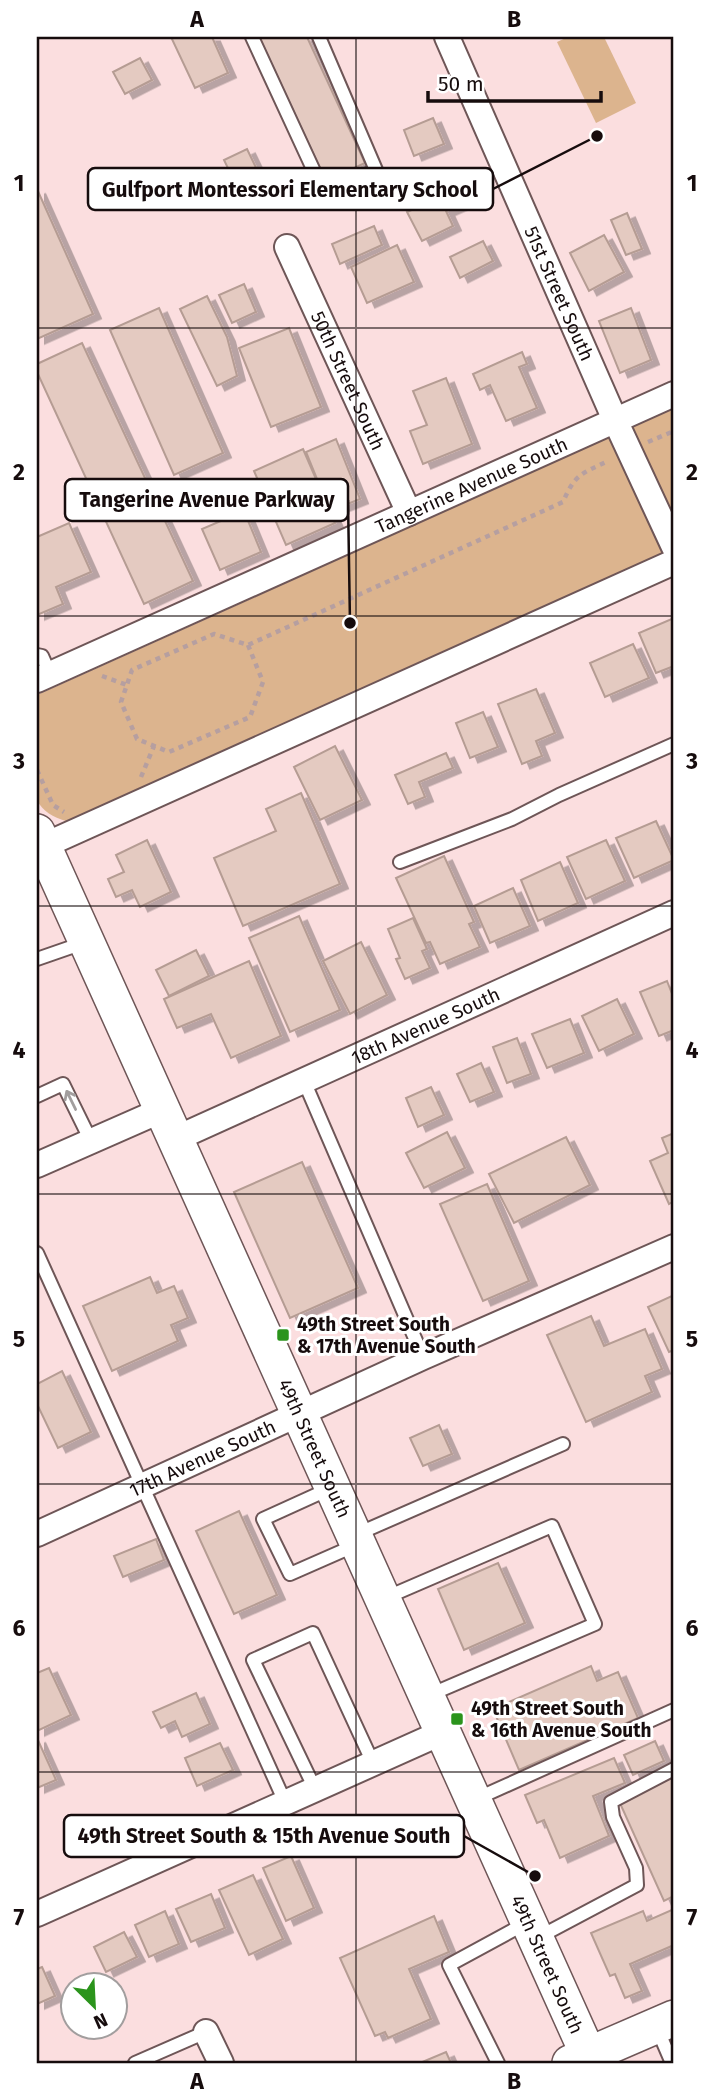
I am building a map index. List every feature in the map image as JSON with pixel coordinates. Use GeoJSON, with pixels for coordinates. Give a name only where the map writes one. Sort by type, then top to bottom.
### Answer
{"type":"FeatureCollection","features":[{"type":"Feature","properties":{"kind":"main road","name":"49th Street South"},"geometry":{"type":"LineString","coordinates":[[40,839],[532,1931],[583,2061]]}},
{"type":"Feature","properties":{"kind":"main road"},"geometry":{"type":"LineString","coordinates":[[583,2061],[665,2022]]}},
{"type":"Feature","properties":{"kind":"street","name":"51st Street South"},"geometry":{"type":"LineString","coordinates":[[447,37],[615,420],[674,547]]}},
{"type":"Feature","properties":{"kind":"street","name":"50th Street South"},"geometry":{"type":"LineString","coordinates":[[287,247],[409,513]]}},
{"type":"Feature","properties":{"kind":"street","name":"Tangerine Avenue South"},"geometry":{"type":"LineString","coordinates":[[41,670],[409,513],[674,394]]}},
{"type":"Feature","properties":{"kind":"street"},"geometry":{"type":"LineString","coordinates":[[40,839],[674,562]]}},
{"type":"Feature","properties":{"kind":"street","name":"18th Avenue South"},"geometry":{"type":"LineString","coordinates":[[37,1165],[91,1141],[169,1124],[304,1080],[674,914]]}},
{"type":"Feature","properties":{"kind":"street","name":"17th Avenue South"},"geometry":{"type":"LineString","coordinates":[[37,1534],[423,1357],[674,1247]]}},
{"type":"Feature","properties":{"kind":"street"},"geometry":{"type":"LineString","coordinates":[[37,1914],[443,1732]]}},
{"type":"Feature","properties":{"kind":"street"},"geometry":{"type":"LineString","coordinates":[[206,2032],[221,2063]]}},
{"type":"Feature","properties":{"kind":"lane"},"geometry":{"type":"LineString","coordinates":[[252,37],[325,195],[376,170],[319,37]]}},
{"type":"Feature","properties":{"kind":"lane"},"geometry":{"type":"LineString","coordinates":[[400,862],[512,819],[674,744]]}},
{"type":"Feature","properties":{"kind":"lane"},"geometry":{"type":"LineString","coordinates":[[37,959],[86,942]]}},
{"type":"Feature","properties":{"kind":"lane"},"geometry":{"type":"LineString","coordinates":[[304,1080],[423,1357]]}},
{"type":"Feature","properties":{"kind":"lane"},"geometry":{"type":"LineString","coordinates":[[37,1096],[63,1084],[91,1141]]}},
{"type":"Feature","properties":{"kind":"lane"},"geometry":{"type":"LineString","coordinates":[[37,1253],[285,1802]]}},
{"type":"Feature","properties":{"kind":"lane"},"geometry":{"type":"LineString","coordinates":[[333,1488],[263,1519],[290,1574],[356,1540],[563,1444]]}},
{"type":"Feature","properties":{"kind":"lane"},"geometry":{"type":"LineString","coordinates":[[383,1599],[552,1526],[595,1624],[427,1697]]}},
{"type":"Feature","properties":{"kind":"lane"},"geometry":{"type":"LineString","coordinates":[[315,1789],[253,1660],[313,1633],[373,1763]]}},
{"type":"Feature","properties":{"kind":"lane"},"geometry":{"type":"LineString","coordinates":[[473,1801],[674,1710]]}},
{"type":"Feature","properties":{"kind":"lane"},"geometry":{"type":"LineString","coordinates":[[498,2063],[449,1965],[637,1885],[636,1868],[613,1817],[611,1802],[674,1769]]}},
{"type":"Feature","properties":{"kind":"lane"},"geometry":{"type":"LineString","coordinates":[[665,2022],[672,2063]]}},
{"type":"Feature","properties":{"kind":"lane"},"geometry":{"type":"LineString","coordinates":[[135,2063],[206,2032]]}},
{"type":"Feature","properties":{"kind":"path"},"geometry":{"type":"LineString","coordinates":[[636,447],[674,431]]}},
{"type":"Feature","properties":{"kind":"path"},"geometry":{"type":"LineString","coordinates":[[248,645],[263,682],[250,717],[170,752],[137,739],[121,702],[132,670],[214,634],[248,645],[563,502],[571,482],[580,474],[618,456]]}},
{"type":"Feature","properties":{"kind":"path"},"geometry":{"type":"LineString","coordinates":[[139,780],[154,746]]}},
{"type":"Feature","properties":{"kind":"path"},"geometry":{"type":"LineString","coordinates":[[37,770],[53,805],[66,813]]}},
{"type":"Feature","properties":{"kind":"shaded area"},"geometry":{"type":"Polygon","coordinates":[[[568,37],[604,37],[636,103],[596,123],[557,42],[568,37]]]}},
{"type":"Feature","properties":{"kind":"shaded area"},"geometry":{"type":"Polygon","coordinates":[[[674,408],[674,519],[631,427],[674,408]]]}},
{"type":"Feature","properties":{"kind":"shaded area"},"geometry":{"type":"Polygon","coordinates":[[[610,437],[664,552],[66,821],[49,814],[39,804],[37,695],[610,437]]]}},
{"type":"Feature","properties":{"kind":"building"},"geometry":{"type":"Polygon","coordinates":[[[171,37],[212,37],[228,73],[195,88],[171,37]]]}},
{"type":"Feature","properties":{"kind":"building"},"geometry":{"type":"Polygon","coordinates":[[[259,37],[307,37],[365,163],[326,181],[259,37]]]}},
{"type":"Feature","properties":{"kind":"building"},"geometry":{"type":"Polygon","coordinates":[[[140,58],[152,80],[125,94],[113,72],[140,58]]]}},
{"type":"Feature","properties":{"kind":"building"},"geometry":{"type":"Polygon","coordinates":[[[433,118],[444,144],[414,156],[404,130],[433,118]]]}},
{"type":"Feature","properties":{"kind":"building"},"geometry":{"type":"Polygon","coordinates":[[[247,149],[259,174],[236,185],[224,160],[247,149]]]}},
{"type":"Feature","properties":{"kind":"building"},"geometry":{"type":"Polygon","coordinates":[[[447,174],[462,204],[446,211],[453,226],[422,241],[407,212],[423,205],[416,190],[447,174]]]}},
{"type":"Feature","properties":{"kind":"building"},"geometry":{"type":"Polygon","coordinates":[[[37,189],[93,314],[37,339],[37,189]]]}},
{"type":"Feature","properties":{"kind":"building"},"geometry":{"type":"Polygon","coordinates":[[[627,213],[642,249],[626,255],[611,220],[627,213]]]}},
{"type":"Feature","properties":{"kind":"building"},"geometry":{"type":"Polygon","coordinates":[[[374,226],[382,245],[340,264],[332,244],[374,226]]]}},
{"type":"Feature","properties":{"kind":"building"},"geometry":{"type":"Polygon","coordinates":[[[604,235],[624,272],[589,291],[570,253],[604,235]]]}},
{"type":"Feature","properties":{"kind":"building"},"geometry":{"type":"Polygon","coordinates":[[[483,241],[493,261],[460,278],[450,257],[483,241]]]}},
{"type":"Feature","properties":{"kind":"building"},"geometry":{"type":"Polygon","coordinates":[[[397,245],[414,282],[367,303],[351,267],[397,245]]]}},
{"type":"Feature","properties":{"kind":"building"},"geometry":{"type":"Polygon","coordinates":[[[244,284],[256,312],[232,323],[219,295],[244,284]]]}},
{"type":"Feature","properties":{"kind":"building"},"geometry":{"type":"Polygon","coordinates":[[[207,296],[227,337],[237,376],[217,386],[180,309],[207,296]]]}},
{"type":"Feature","properties":{"kind":"building"},"geometry":{"type":"Polygon","coordinates":[[[159,308],[223,453],[174,475],[110,330],[159,308]]]}},
{"type":"Feature","properties":{"kind":"building"},"geometry":{"type":"Polygon","coordinates":[[[631,308],[651,360],[620,373],[599,321],[631,308]]]}},
{"type":"Feature","properties":{"kind":"building"},"geometry":{"type":"Polygon","coordinates":[[[289,328],[321,407],[271,427],[239,348],[289,328]]]}},
{"type":"Feature","properties":{"kind":"building"},"geometry":{"type":"Polygon","coordinates":[[[82,343],[193,581],[144,604],[37,372],[37,364],[82,343]]]}},
{"type":"Feature","properties":{"kind":"building"},"geometry":{"type":"Polygon","coordinates":[[[522,352],[527,364],[519,367],[537,408],[506,421],[490,385],[480,390],[473,374],[522,352]]]}},
{"type":"Feature","properties":{"kind":"building"},"geometry":{"type":"Polygon","coordinates":[[[446,378],[472,444],[423,464],[410,431],[427,425],[413,391],[446,378]]]}},
{"type":"Feature","properties":{"kind":"building"},"geometry":{"type":"Polygon","coordinates":[[[336,439],[360,499],[330,511],[306,452],[336,439]]]}},
{"type":"Feature","properties":{"kind":"building"},"geometry":{"type":"Polygon","coordinates":[[[303,449],[335,523],[286,545],[254,471],[303,449]]]}},
{"type":"Feature","properties":{"kind":"building"},"geometry":{"type":"Polygon","coordinates":[[[244,511],[261,552],[220,570],[202,529],[244,511]]]}},
{"type":"Feature","properties":{"kind":"building"},"geometry":{"type":"Polygon","coordinates":[[[69,523],[91,572],[56,587],[63,604],[37,615],[37,537],[69,523]]]}},
{"type":"Feature","properties":{"kind":"building"},"geometry":{"type":"Polygon","coordinates":[[[674,618],[674,666],[656,673],[639,633],[674,618]]]}},
{"type":"Feature","properties":{"kind":"building"},"geometry":{"type":"Polygon","coordinates":[[[633,644],[649,678],[605,697],[590,663],[633,644]]]}},
{"type":"Feature","properties":{"kind":"building"},"geometry":{"type":"Polygon","coordinates":[[[536,689],[555,733],[536,741],[542,756],[522,764],[498,704],[536,689]]]}},
{"type":"Feature","properties":{"kind":"building"},"geometry":{"type":"Polygon","coordinates":[[[483,712],[498,747],[470,758],[456,723],[483,712]]]}},
{"type":"Feature","properties":{"kind":"building"},"geometry":{"type":"Polygon","coordinates":[[[335,746],[362,800],[320,820],[294,767],[335,746]]]}},
{"type":"Feature","properties":{"kind":"building"},"geometry":{"type":"Polygon","coordinates":[[[446,753],[453,768],[419,782],[425,797],[408,804],[395,775],[446,753]]]}},
{"type":"Feature","properties":{"kind":"building"},"geometry":{"type":"Polygon","coordinates":[[[301,793],[340,884],[243,926],[214,858],[276,831],[266,809],[301,793]]]}},
{"type":"Feature","properties":{"kind":"building"},"geometry":{"type":"Polygon","coordinates":[[[656,821],[674,860],[634,878],[616,838],[656,821]]]}},
{"type":"Feature","properties":{"kind":"building"},"geometry":{"type":"Polygon","coordinates":[[[147,840],[171,892],[140,907],[132,890],[116,897],[108,879],[124,872],[116,855],[147,840]]]}},
{"type":"Feature","properties":{"kind":"building"},"geometry":{"type":"Polygon","coordinates":[[[606,840],[625,881],[586,899],[567,857],[606,840]]]}},
{"type":"Feature","properties":{"kind":"building"},"geometry":{"type":"Polygon","coordinates":[[[444,856],[474,922],[469,924],[480,947],[440,964],[430,942],[426,943],[396,878],[444,856]]]}},
{"type":"Feature","properties":{"kind":"building"},"geometry":{"type":"Polygon","coordinates":[[[560,862],[578,903],[538,921],[521,880],[560,862]]]}},
{"type":"Feature","properties":{"kind":"building"},"geometry":{"type":"Polygon","coordinates":[[[513,888],[530,926],[490,943],[474,906],[513,888]]]}},
{"type":"Feature","properties":{"kind":"building"},"geometry":{"type":"Polygon","coordinates":[[[299,916],[340,1010],[290,1032],[249,938],[299,916]]]}},
{"type":"Feature","properties":{"kind":"building"},"geometry":{"type":"Polygon","coordinates":[[[413,918],[427,949],[422,951],[430,968],[405,979],[388,929],[413,918]]]}},
{"type":"Feature","properties":{"kind":"building"},"geometry":{"type":"Polygon","coordinates":[[[361,942],[387,995],[350,1014],[323,961],[361,942]]]}},
{"type":"Feature","properties":{"kind":"building"},"geometry":{"type":"Polygon","coordinates":[[[196,950],[209,976],[169,996],[156,970],[196,950]]]}},
{"type":"Feature","properties":{"kind":"building"},"geometry":{"type":"Polygon","coordinates":[[[249,961],[281,1036],[231,1058],[211,1014],[177,1028],[164,999],[249,961]]]}},
{"type":"Feature","properties":{"kind":"building"},"geometry":{"type":"Polygon","coordinates":[[[667,981],[674,999],[674,1030],[659,1036],[640,992],[667,981]]]}},
{"type":"Feature","properties":{"kind":"building"},"geometry":{"type":"Polygon","coordinates":[[[617,999],[634,1034],[599,1051],[582,1016],[617,999]]]}},
{"type":"Feature","properties":{"kind":"building"},"geometry":{"type":"Polygon","coordinates":[[[570,1019],[584,1053],[547,1068],[532,1034],[570,1019]]]}},
{"type":"Feature","properties":{"kind":"building"},"geometry":{"type":"Polygon","coordinates":[[[517,1038],[531,1074],[507,1083],[493,1047],[517,1038]]]}},
{"type":"Feature","properties":{"kind":"building"},"geometry":{"type":"Polygon","coordinates":[[[481,1063],[494,1092],[470,1102],[457,1074],[481,1063]]]}},
{"type":"Feature","properties":{"kind":"building"},"geometry":{"type":"Polygon","coordinates":[[[431,1087],[444,1115],[418,1127],[406,1098],[431,1087]]]}},
{"type":"Feature","properties":{"kind":"building"},"geometry":{"type":"Polygon","coordinates":[[[447,1132],[465,1168],[424,1188],[406,1153],[447,1132]]]}},
{"type":"Feature","properties":{"kind":"building"},"geometry":{"type":"Polygon","coordinates":[[[674,1133],[674,1201],[669,1204],[650,1161],[668,1153],[662,1138],[674,1133]]]}},
{"type":"Feature","properties":{"kind":"building"},"geometry":{"type":"Polygon","coordinates":[[[566,1137],[590,1185],[514,1223],[489,1174],[566,1137]]]}},
{"type":"Feature","properties":{"kind":"building"},"geometry":{"type":"Polygon","coordinates":[[[302,1162],[358,1288],[290,1318],[234,1192],[302,1162]]]}},
{"type":"Feature","properties":{"kind":"building"},"geometry":{"type":"Polygon","coordinates":[[[487,1184],[529,1281],[483,1301],[440,1204],[487,1184]]]}},
{"type":"Feature","properties":{"kind":"building"},"geometry":{"type":"Polygon","coordinates":[[[150,1277],[157,1293],[174,1286],[188,1318],[171,1325],[178,1341],[112,1371],[83,1306],[150,1277]]]}},
{"type":"Feature","properties":{"kind":"building"},"geometry":{"type":"Polygon","coordinates":[[[674,1295],[674,1350],[669,1352],[648,1307],[674,1295]]]}},
{"type":"Feature","properties":{"kind":"building"},"geometry":{"type":"Polygon","coordinates":[[[591,1316],[604,1346],[645,1329],[662,1369],[645,1376],[652,1392],[586,1422],[547,1335],[591,1316]]]}},
{"type":"Feature","properties":{"kind":"building"},"geometry":{"type":"Polygon","coordinates":[[[62,1371],[91,1432],[58,1448],[37,1404],[37,1384],[62,1371]]]}},
{"type":"Feature","properties":{"kind":"building"},"geometry":{"type":"Polygon","coordinates":[[[439,1425],[452,1454],[423,1466],[410,1438],[439,1425]]]}},
{"type":"Feature","properties":{"kind":"building"},"geometry":{"type":"Polygon","coordinates":[[[239,1511],[277,1595],[234,1614],[196,1531],[239,1511]]]}},
{"type":"Feature","properties":{"kind":"building"},"geometry":{"type":"Polygon","coordinates":[[[156,1539],[164,1560],[123,1577],[114,1556],[156,1539]]]}},
{"type":"Feature","properties":{"kind":"building"},"geometry":{"type":"Polygon","coordinates":[[[498,1563],[525,1623],[464,1650],[438,1589],[498,1563]]]}},
{"type":"Feature","properties":{"kind":"building"},"geometry":{"type":"Polygon","coordinates":[[[591,1666],[597,1681],[618,1672],[638,1718],[519,1770],[493,1709],[591,1666]]]}},
{"type":"Feature","properties":{"kind":"building"},"geometry":{"type":"Polygon","coordinates":[[[49,1668],[71,1715],[37,1731],[37,1673],[49,1668]]]}},
{"type":"Feature","properties":{"kind":"building"},"geometry":{"type":"Polygon","coordinates":[[[196,1693],[210,1724],[182,1737],[175,1721],[161,1728],[153,1712],[196,1693]]]}},
{"type":"Feature","properties":{"kind":"building"},"geometry":{"type":"Polygon","coordinates":[[[37,1738],[56,1780],[37,1788],[37,1738]]]}},
{"type":"Feature","properties":{"kind":"building"},"geometry":{"type":"Polygon","coordinates":[[[655,1741],[664,1761],[633,1775],[624,1755],[655,1741]]]}},
{"type":"Feature","properties":{"kind":"building"},"geometry":{"type":"Polygon","coordinates":[[[220,1743],[233,1770],[197,1786],[185,1758],[220,1743]]]}},
{"type":"Feature","properties":{"kind":"building"},"geometry":{"type":"Polygon","coordinates":[[[614,1758],[625,1783],[593,1796],[609,1836],[560,1858],[544,1820],[537,1823],[525,1795],[614,1758]]]}},
{"type":"Feature","properties":{"kind":"building"},"geometry":{"type":"Polygon","coordinates":[[[674,1777],[674,1896],[664,1901],[619,1801],[674,1777]]]}},
{"type":"Feature","properties":{"kind":"building"},"geometry":{"type":"Polygon","coordinates":[[[291,1856],[314,1908],[286,1921],[263,1868],[291,1856]]]}},
{"type":"Feature","properties":{"kind":"building"},"geometry":{"type":"Polygon","coordinates":[[[253,1875],[283,1939],[249,1955],[219,1890],[253,1875]]]}},
{"type":"Feature","properties":{"kind":"building"},"geometry":{"type":"Polygon","coordinates":[[[211,1894],[225,1928],[191,1942],[176,1909],[211,1894]]]}},
{"type":"Feature","properties":{"kind":"building"},"geometry":{"type":"Polygon","coordinates":[[[674,1909],[674,1945],[630,1964],[642,1991],[625,1998],[615,1974],[610,1976],[591,1933],[643,1911],[647,1921],[674,1909]]]}},
{"type":"Feature","properties":{"kind":"building"},"geometry":{"type":"Polygon","coordinates":[[[165,1911],[179,1944],[149,1957],[135,1925],[165,1911]]]}},
{"type":"Feature","properties":{"kind":"building"},"geometry":{"type":"Polygon","coordinates":[[[434,1916],[449,1952],[409,1969],[431,2019],[388,2038],[385,2032],[375,2036],[340,1958],[434,1916]]]}},
{"type":"Feature","properties":{"kind":"building"},"geometry":{"type":"Polygon","coordinates":[[[124,1932],[137,1957],[105,1970],[94,1947],[124,1932]]]}},
{"type":"Feature","properties":{"kind":"building"},"geometry":{"type":"Polygon","coordinates":[[[42,1967],[55,1996],[37,2004],[37,1969],[42,1967]]]}},
{"type":"Feature","properties":{"kind":"building"},"geometry":{"type":"Polygon","coordinates":[[[446,2052],[451,2063],[420,2063],[446,2052]]]}},
{"type":"Feature","properties":{"kind":"place","name":"Gulfport Montessori Elementary School"},"geometry":{"type":"Point","coordinates":[597,136]}},
{"type":"Feature","properties":{"kind":"place","name":"Tangerine Avenue Parkway"},"geometry":{"type":"Point","coordinates":[350,623]}},
{"type":"Feature","properties":{"kind":"place","name":"49th Street South & 17th Avenue South"},"geometry":{"type":"Point","coordinates":[283,1335]}},
{"type":"Feature","properties":{"kind":"place","name":"49th Street South & 16th Avenue South"},"geometry":{"type":"Point","coordinates":[457,1719]}},
{"type":"Feature","properties":{"kind":"place","name":"49th Street South & 15th Avenue South"},"geometry":{"type":"Point","coordinates":[535,1876]}}]}
